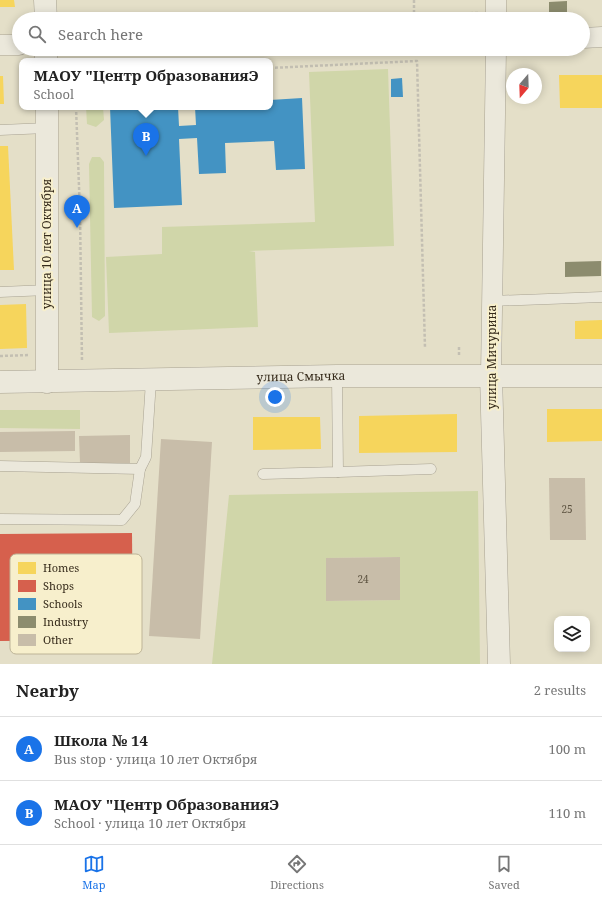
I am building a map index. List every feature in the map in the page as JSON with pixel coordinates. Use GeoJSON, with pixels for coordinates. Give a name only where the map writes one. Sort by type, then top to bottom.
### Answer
{"type":"FeatureCollection","features":[{"type":"Feature","properties":{"kind":"street"},"geometry":{"type":"LineString","coordinates":[[46,0],[46,12]]}},
{"type":"Feature","properties":{"kind":"street"},"geometry":{"type":"LineString","coordinates":[[590,38],[602,37]]}},
{"type":"Feature","properties":{"kind":"street"},"geometry":{"type":"LineString","coordinates":[[0,45],[12,45]]}},
{"type":"Feature","properties":{"kind":"street","name":"улица Мичурина"},"geometry":{"type":"LineString","coordinates":[[496,56],[491,375],[499,664]]}},
{"type":"Feature","properties":{"kind":"street","name":"улица 10 лет Октября"},"geometry":{"type":"LineString","coordinates":[[47,110],[48,382]]}},
{"type":"Feature","properties":{"kind":"street","name":"улица Смычка"},"geometry":{"type":"LineString","coordinates":[[0,382],[337,376],[602,376]]}},
{"type":"Feature","properties":{"kind":"lane"},"geometry":{"type":"LineString","coordinates":[[0,130],[47,128]]}},
{"type":"Feature","properties":{"kind":"lane"},"geometry":{"type":"LineString","coordinates":[[0,292],[48,290]]}},
{"type":"Feature","properties":{"kind":"lane"},"geometry":{"type":"LineString","coordinates":[[492,301],[602,297]]}},
{"type":"Feature","properties":{"kind":"lane"},"geometry":{"type":"LineString","coordinates":[[337,376],[338,472]]}},
{"type":"Feature","properties":{"kind":"lane"},"geometry":{"type":"LineString","coordinates":[[0,519],[122,520],[135,504],[140,470],[146,457],[151,380]]}},
{"type":"Feature","properties":{"kind":"lane"},"geometry":{"type":"LineString","coordinates":[[0,466],[140,470]]}},
{"type":"Feature","properties":{"kind":"lane"},"geometry":{"type":"LineString","coordinates":[[263,474],[431,469]]}},
{"type":"Feature","properties":{"kind":"path"},"geometry":{"type":"LineString","coordinates":[[414,0],[414,12]]}},
{"type":"Feature","properties":{"kind":"path"},"geometry":{"type":"LineString","coordinates":[[455,12],[496,10]]}},
{"type":"Feature","properties":{"kind":"path"},"geometry":{"type":"LineString","coordinates":[[273,68],[417,62],[425,348]]}},
{"type":"Feature","properties":{"kind":"path"},"geometry":{"type":"LineString","coordinates":[[76,110],[84,380]]}},
{"type":"Feature","properties":{"kind":"green space"},"geometry":{"type":"Polygon","coordinates":[[[388,69],[394,246],[249,251],[255,252],[258,327],[109,333],[106,257],[162,254],[162,227],[315,222],[309,72],[388,69]]]}},
{"type":"Feature","properties":{"kind":"green space"},"geometry":{"type":"Polygon","coordinates":[[[86,110],[103,110],[104,120],[96,127],[87,124],[86,110]]]}},
{"type":"Feature","properties":{"kind":"green space"},"geometry":{"type":"Polygon","coordinates":[[[92,157],[100,157],[104,162],[105,316],[99,321],[92,317],[89,164],[92,157]]]}},
{"type":"Feature","properties":{"kind":"green space"},"geometry":{"type":"Polygon","coordinates":[[[0,410],[80,410],[80,429],[0,428],[0,410]]]}},
{"type":"Feature","properties":{"kind":"green space"},"geometry":{"type":"Polygon","coordinates":[[[478,491],[480,664],[212,664],[229,495],[478,491]],[[400,557],[326,558],[326,601],[400,600],[400,557]]]}},
{"type":"Feature","properties":{"kind":"building: Homes"},"geometry":{"type":"Polygon","coordinates":[[[0,0],[14,0],[15,7],[0,7],[0,0]]]}},
{"type":"Feature","properties":{"kind":"building: Homes"},"geometry":{"type":"Polygon","coordinates":[[[559,75],[602,75],[602,108],[560,108],[559,75]]]}},
{"type":"Feature","properties":{"kind":"building: Homes"},"geometry":{"type":"Polygon","coordinates":[[[0,76],[3,76],[4,104],[0,104],[0,76]]]}},
{"type":"Feature","properties":{"kind":"building: Homes"},"geometry":{"type":"Polygon","coordinates":[[[0,146],[8,146],[14,270],[0,270],[0,146]]]}},
{"type":"Feature","properties":{"kind":"building: Homes"},"geometry":{"type":"Polygon","coordinates":[[[26,304],[27,348],[0,349],[0,305],[26,304]]]}},
{"type":"Feature","properties":{"kind":"building: Homes"},"geometry":{"type":"Polygon","coordinates":[[[602,320],[602,339],[575,339],[575,321],[602,320]]]}},
{"type":"Feature","properties":{"kind":"building: Homes"},"geometry":{"type":"Polygon","coordinates":[[[547,409],[602,409],[602,441],[547,442],[547,409]]]}},
{"type":"Feature","properties":{"kind":"building: Homes"},"geometry":{"type":"Polygon","coordinates":[[[457,414],[457,452],[359,453],[359,416],[457,414]]]}},
{"type":"Feature","properties":{"kind":"building: Homes"},"geometry":{"type":"Polygon","coordinates":[[[253,417],[320,417],[321,449],[253,450],[253,417]]]}},
{"type":"Feature","properties":{"kind":"building: Shops"},"geometry":{"type":"Polygon","coordinates":[[[132,533],[132,554],[10,554],[10,641],[0,641],[0,534],[132,533]]]}},
{"type":"Feature","properties":{"kind":"building: Schools"},"geometry":{"type":"Polygon","coordinates":[[[402,78],[403,97],[391,97],[391,79],[402,78]]]}},
{"type":"Feature","properties":{"kind":"building: Schools"},"geometry":{"type":"Polygon","coordinates":[[[302,98],[305,169],[276,170],[274,141],[225,143],[226,173],[199,174],[197,138],[179,139],[182,205],[114,208],[110,110],[178,110],[179,126],[196,125],[195,110],[273,110],[273,100],[302,98]]]}},
{"type":"Feature","properties":{"kind":"building: Industry"},"geometry":{"type":"Polygon","coordinates":[[[567,1],[567,12],[549,12],[549,2],[567,1]]]}},
{"type":"Feature","properties":{"kind":"building: Industry"},"geometry":{"type":"Polygon","coordinates":[[[601,261],[601,276],[565,277],[565,262],[601,261]]]}},
{"type":"Feature","properties":{"kind":"building: Other"},"geometry":{"type":"Polygon","coordinates":[[[75,431],[75,451],[0,452],[0,432],[75,431]]]}},
{"type":"Feature","properties":{"kind":"building: Other"},"geometry":{"type":"Polygon","coordinates":[[[130,435],[130,463],[80,463],[79,436],[130,435]]]}},
{"type":"Feature","properties":{"kind":"building: Other"},"geometry":{"type":"Polygon","coordinates":[[[161,439],[212,442],[200,639],[149,636],[161,439]]]}},
{"type":"Feature","properties":{"kind":"building: Other"},"geometry":{"type":"Polygon","coordinates":[[[549,478],[585,478],[586,540],[550,540],[549,478]]]}},
{"type":"Feature","properties":{"kind":"building: Other"},"geometry":{"type":"Polygon","coordinates":[[[400,557],[400,600],[326,601],[326,558],[400,557]]]}},
{"type":"Feature","properties":{"kind":"place","name":"МАОУ \"Центр ОбразованияЭ"},"geometry":{"type":"Point","coordinates":[146,156]}},
{"type":"Feature","properties":{"kind":"place","name":"Школа № 14"},"geometry":{"type":"Point","coordinates":[77,228]}}]}
